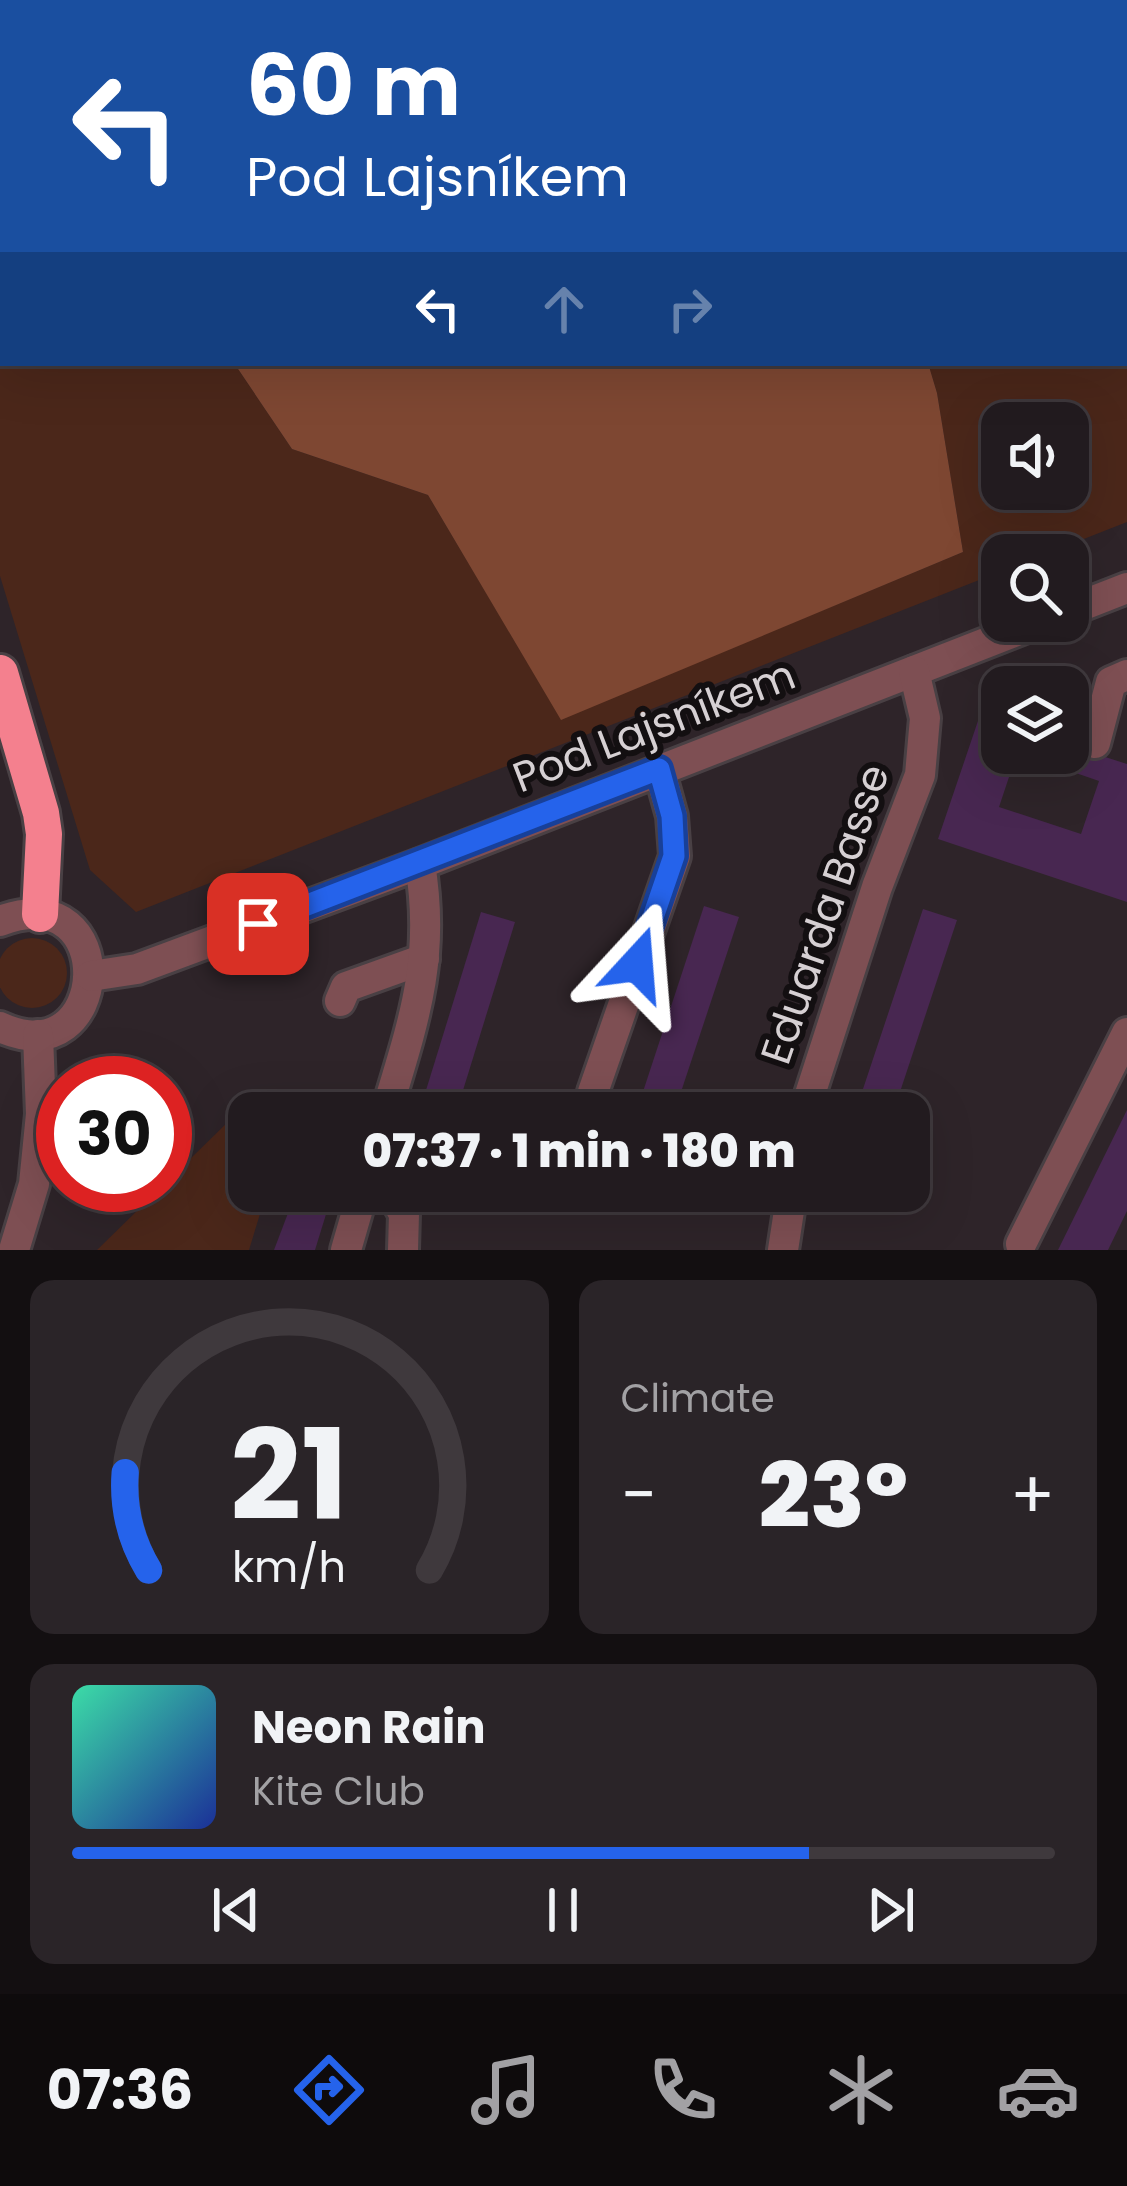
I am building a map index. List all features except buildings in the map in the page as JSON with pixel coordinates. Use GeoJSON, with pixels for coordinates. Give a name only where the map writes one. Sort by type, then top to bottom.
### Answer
{"type":"FeatureCollection","features":[{"type":"Feature","properties":{"kind":"highway"},"geometry":{"type":"LineString","coordinates":[[0,673],[41,813],[40,914]]}},
{"type":"Feature","properties":{"kind":"street"},"geometry":{"type":"LineString","coordinates":[[1089,603],[1127,588]]}},
{"type":"Feature","properties":{"kind":"street","name":"Pod Lajsníkem"},"geometry":{"type":"LineString","coordinates":[[91,976],[137,969],[420,864],[987,642]]}},
{"type":"Feature","properties":{"kind":"street","name":"Eduarda Basse"},"geometry":{"type":"LineString","coordinates":[[811,1092],[877,887],[920,775],[925,718],[914,670]]}},
{"type":"Feature","properties":{"kind":"street"},"geometry":{"type":"LineString","coordinates":[[1095,742],[1111,682],[1127,675]]}},
{"type":"Feature","properties":{"kind":"street"},"geometry":{"type":"LineString","coordinates":[[592,1092],[674,856],[672,816],[659,769]]}},
{"type":"Feature","properties":{"kind":"street"},"geometry":{"type":"LineString","coordinates":[[392,1092],[416,1012],[424,959],[428,912],[420,864]]}},
{"type":"Feature","properties":{"kind":"street"},"geometry":{"type":"LineString","coordinates":[[0,921],[20,914],[56,919],[82,942],[91,976],[88,993],[69,1021],[38,1034],[0,1027]]}},
{"type":"Feature","properties":{"kind":"street"},"geometry":{"type":"LineString","coordinates":[[340,1001],[346,987],[424,959]]}},
{"type":"Feature","properties":{"kind":"street"},"geometry":{"type":"LineString","coordinates":[[14,1250],[34,1184],[41,1114],[38,1034]]}},
{"type":"Feature","properties":{"kind":"street"},"geometry":{"type":"LineString","coordinates":[[1022,1244],[1127,1034]]}},
{"type":"Feature","properties":{"kind":"street"},"geometry":{"type":"LineString","coordinates":[[346,1250],[357,1212]]}},
{"type":"Feature","properties":{"kind":"street"},"geometry":{"type":"LineString","coordinates":[[403,1212],[403,1250]]}},
{"type":"Feature","properties":{"kind":"street"},"geometry":{"type":"LineString","coordinates":[[783,1250],[789,1212]]}},
{"type":"Feature","properties":{"kind":"shaded area"},"geometry":{"type":"Polygon","coordinates":[[[0,366],[236,366],[292,449],[428,495],[561,719],[963,552],[929,366],[1127,366],[1127,522],[1089,537],[981,534],[981,579],[136,912],[90,870],[0,576],[0,366]]]}},
{"type":"Feature","properties":{"kind":"shaded area"},"geometry":{"type":"Polygon","coordinates":[[[236,366],[929,366],[963,552],[561,720],[428,495],[292,449],[236,366]]]}},
{"type":"Feature","properties":{"kind":"shaded area"},"geometry":{"type":"Polygon","coordinates":[[[19,940],[45,940],[65,960],[65,986],[45,1006],[19,1006],[-1,986],[-1,960],[19,940]]]}},
{"type":"Feature","properties":{"kind":"shaded area"},"geometry":{"type":"Polygon","coordinates":[[[228,1122],[228,1212],[261,1212],[249,1250],[97,1250],[136,1212],[192,1212],[192,1157],[228,1122]]]}},
{"type":"Feature","properties":{"kind":"route"},"geometry":{"type":"LineString","coordinates":[[258,924],[659,769],[672,816],[674,856],[637,964]]}}]}
